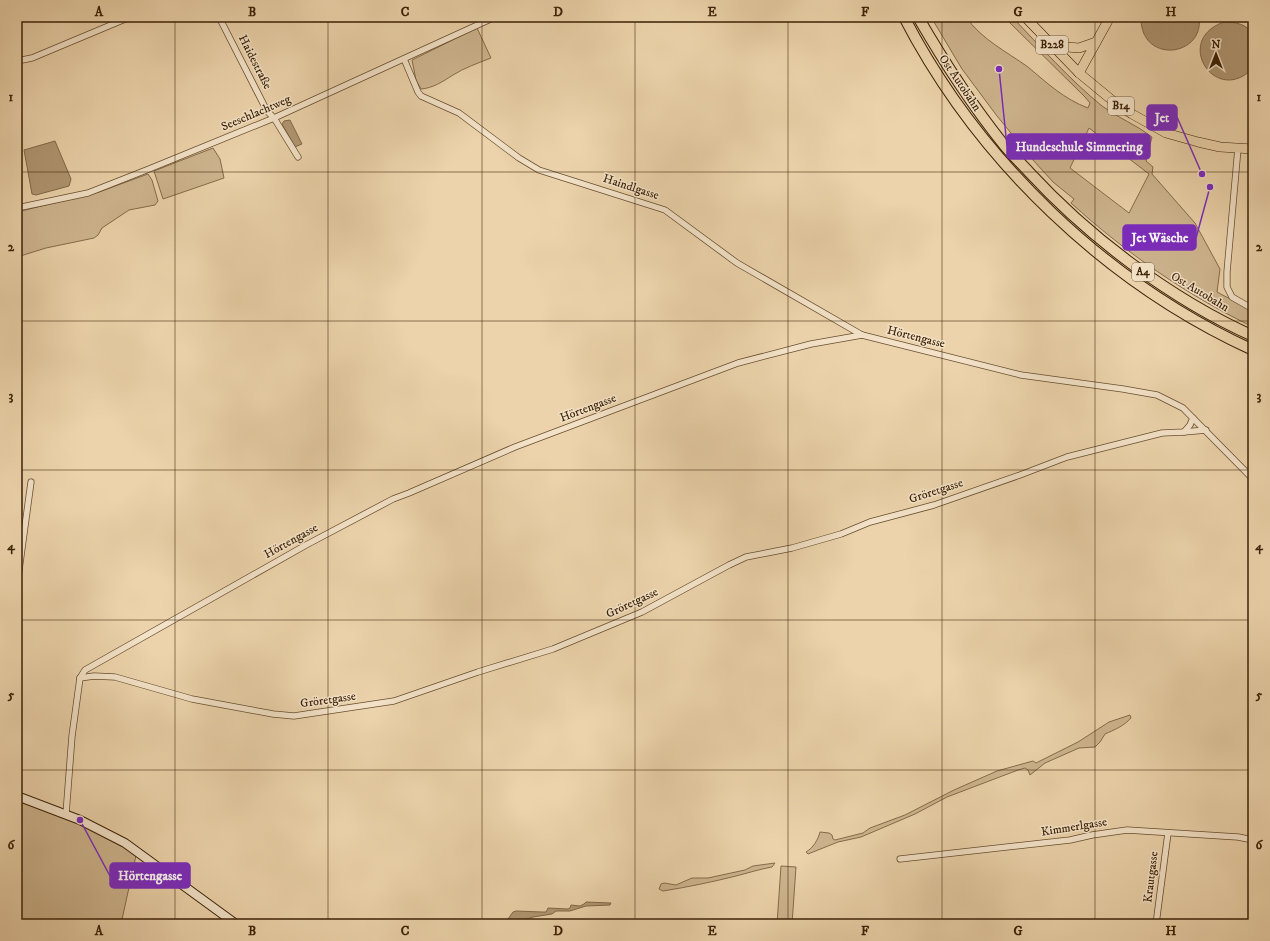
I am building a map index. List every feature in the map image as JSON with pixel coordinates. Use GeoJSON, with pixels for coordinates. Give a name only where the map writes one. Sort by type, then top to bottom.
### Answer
{"type":"FeatureCollection","features":[{"type":"Feature","properties":{"kind":"highway","name":"Ost Autobahn"},"geometry":{"type":"LineString","coordinates":[[904,17],[943,84],[979,133],[1045,207],[1104,258],[1147,290],[1196,320],[1253,350]]}},
{"type":"Feature","properties":{"kind":"highway","name":"Ost Autobahn"},"geometry":{"type":"LineString","coordinates":[[918,17],[946,65],[976,108],[1005,146],[1045,190],[1076,219],[1112,249],[1154,280],[1203,311],[1253,336]]}},
{"type":"Feature","properties":{"kind":"main road","name":"B228"},"geometry":{"type":"LineString","coordinates":[[1025,17],[1079,73]]}},
{"type":"Feature","properties":{"kind":"main road"},"geometry":{"type":"LineString","coordinates":[[1079,73],[1110,17]]}},
{"type":"Feature","properties":{"kind":"main road","name":"B228"},"geometry":{"type":"LineString","coordinates":[[1047,40],[1068,47],[1079,48],[1096,42]]}},
{"type":"Feature","properties":{"kind":"main road","name":"B14"},"geometry":{"type":"LineString","coordinates":[[1079,73],[1113,101],[1132,114],[1166,133],[1215,146],[1253,150]]}},
{"type":"Feature","properties":{"kind":"main road"},"geometry":{"type":"LineString","coordinates":[[17,796],[89,824],[125,843],[236,924]]}},
{"type":"Feature","properties":{"kind":"street"},"geometry":{"type":"LineString","coordinates":[[17,61],[32,58],[130,17]]}},
{"type":"Feature","properties":{"kind":"street","name":"Haidestraße"},"geometry":{"type":"LineString","coordinates":[[219,17],[267,111],[274,118],[298,157]]}},
{"type":"Feature","properties":{"kind":"street","name":"Seeschlachtweg"},"geometry":{"type":"LineString","coordinates":[[17,208],[88,193],[274,118],[495,17]]}},
{"type":"Feature","properties":{"kind":"street","name":"Haindlgasse"},"geometry":{"type":"LineString","coordinates":[[404,59],[421,96],[460,113],[526,163],[539,170],[665,210],[737,263],[862,335]]}},
{"type":"Feature","properties":{"kind":"street"},"geometry":{"type":"LineString","coordinates":[[1238,148],[1226,287],[1232,297],[1253,309]]}},
{"type":"Feature","properties":{"kind":"street","name":"Hörtengasse"},"geometry":{"type":"LineString","coordinates":[[80,678],[85,670],[306,544],[393,499],[515,447],[738,363],[811,344],[862,335],[1021,375],[1157,395],[1183,408],[1253,479]]}},
{"type":"Feature","properties":{"kind":"street"},"geometry":{"type":"LineString","coordinates":[[1184,432],[1190,425],[1193,418]]}},
{"type":"Feature","properties":{"kind":"street","name":"Gröretgasse"},"geometry":{"type":"LineString","coordinates":[[80,678],[94,676],[115,677],[192,699],[274,714],[294,716],[394,702],[478,672],[553,649],[642,612],[746,557],[792,548],[841,534],[870,522],[934,505],[1067,457],[1162,433],[1206,430]]}},
{"type":"Feature","properties":{"kind":"street"},"geometry":{"type":"LineString","coordinates":[[17,585],[32,482]]}},
{"type":"Feature","properties":{"kind":"street"},"geometry":{"type":"LineString","coordinates":[[66,814],[72,736],[80,678]]}},
{"type":"Feature","properties":{"kind":"street","name":"Kimmerlgasse"},"geometry":{"type":"LineString","coordinates":[[900,859],[1070,840],[1092,834],[1127,830],[1238,837],[1253,840]]}},
{"type":"Feature","properties":{"kind":"street","name":"Krautgasse"},"geometry":{"type":"LineString","coordinates":[[1156,924],[1168,833]]}},
{"type":"Feature","properties":{"kind":"shaded area"},"geometry":{"type":"Polygon","coordinates":[[[931,17],[966,17],[979,32],[995,45],[1028,67],[1063,95],[1088,108],[1090,103],[1085,97],[1004,17],[1012,17],[1090,96],[1108,110],[1152,137],[1146,161],[1153,167],[1152,174],[1195,223],[1220,269],[1217,292],[1253,311],[1253,327],[1204,301],[1157,271],[1113,239],[1071,203],[1074,199],[1053,182],[1033,160],[997,116],[962,69],[931,17]],[[1089,128],[1070,168],[1129,213],[1149,174],[1089,128]]]}},
{"type":"Feature","properties":{"kind":"shaded area"},"geometry":{"type":"Polygon","coordinates":[[[1141,17],[1199,17],[1198,30],[1192,41],[1183,47],[1172,50],[1160,49],[1150,43],[1143,32],[1141,17]]]}},
{"type":"Feature","properties":{"kind":"shaded area"},"geometry":{"type":"Polygon","coordinates":[[[1224,22],[1240,24],[1253,34],[1253,68],[1239,78],[1226,80],[1214,75],[1205,66],[1201,55],[1201,42],[1209,31],[1224,22]]]}},
{"type":"Feature","properties":{"kind":"shaded area"},"geometry":{"type":"Polygon","coordinates":[[[477,28],[491,58],[462,70],[433,86],[421,89],[416,80],[412,60],[477,28]]]}},
{"type":"Feature","properties":{"kind":"shaded area"},"geometry":{"type":"Polygon","coordinates":[[[290,120],[302,144],[295,147],[282,124],[284,121],[290,120]]]}},
{"type":"Feature","properties":{"kind":"shaded area"},"geometry":{"type":"Polygon","coordinates":[[[55,141],[71,179],[69,186],[36,195],[32,194],[24,150],[55,141]]]}},
{"type":"Feature","properties":{"kind":"shaded area"},"geometry":{"type":"Polygon","coordinates":[[[213,148],[220,159],[224,178],[163,199],[154,171],[213,148]]]}},
{"type":"Feature","properties":{"kind":"shaded area"},"geometry":{"type":"Polygon","coordinates":[[[148,174],[152,180],[158,201],[155,205],[129,210],[102,228],[98,235],[94,238],[46,248],[17,257],[17,212],[99,192],[148,174]]]}},
{"type":"Feature","properties":{"kind":"shaded area"},"geometry":{"type":"Polygon","coordinates":[[[1130,715],[1131,718],[1128,721],[1119,728],[1105,734],[1095,747],[1079,748],[1045,763],[1030,775],[1028,770],[1025,768],[1018,770],[947,797],[915,814],[861,837],[838,842],[808,854],[806,852],[815,844],[820,832],[829,833],[835,840],[863,833],[870,828],[905,815],[954,790],[997,771],[1033,761],[1036,763],[1078,742],[1109,722],[1130,715]]]}},
{"type":"Feature","properties":{"kind":"shaded area"},"geometry":{"type":"Polygon","coordinates":[[[17,796],[66,814],[137,851],[121,924],[17,924],[17,796]]]}},
{"type":"Feature","properties":{"kind":"shaded area"},"geometry":{"type":"Polygon","coordinates":[[[775,863],[772,867],[718,880],[663,891],[659,889],[661,884],[664,883],[676,885],[692,878],[708,878],[745,870],[753,866],[775,863]]]}},
{"type":"Feature","properties":{"kind":"shaded area"},"geometry":{"type":"Polygon","coordinates":[[[781,866],[796,867],[792,924],[777,924],[781,866]]]}},
{"type":"Feature","properties":{"kind":"shaded area"},"geometry":{"type":"Polygon","coordinates":[[[586,902],[611,903],[610,905],[586,906],[570,911],[556,911],[552,914],[520,921],[511,922],[508,919],[513,912],[516,911],[546,912],[548,908],[568,909],[571,905],[580,906],[586,902]]]}},
{"type":"Feature","properties":{"kind":"place","name":"Hundeschule Simmering"},"geometry":{"type":"Point","coordinates":[999,69]}},
{"type":"Feature","properties":{"kind":"place","name":"Jet"},"geometry":{"type":"Point","coordinates":[1202,174]}},
{"type":"Feature","properties":{"kind":"place","name":"Jet Wäsche"},"geometry":{"type":"Point","coordinates":[1210,187]}},
{"type":"Feature","properties":{"kind":"place","name":"Hörtengasse"},"geometry":{"type":"Point","coordinates":[80,820]}}]}
